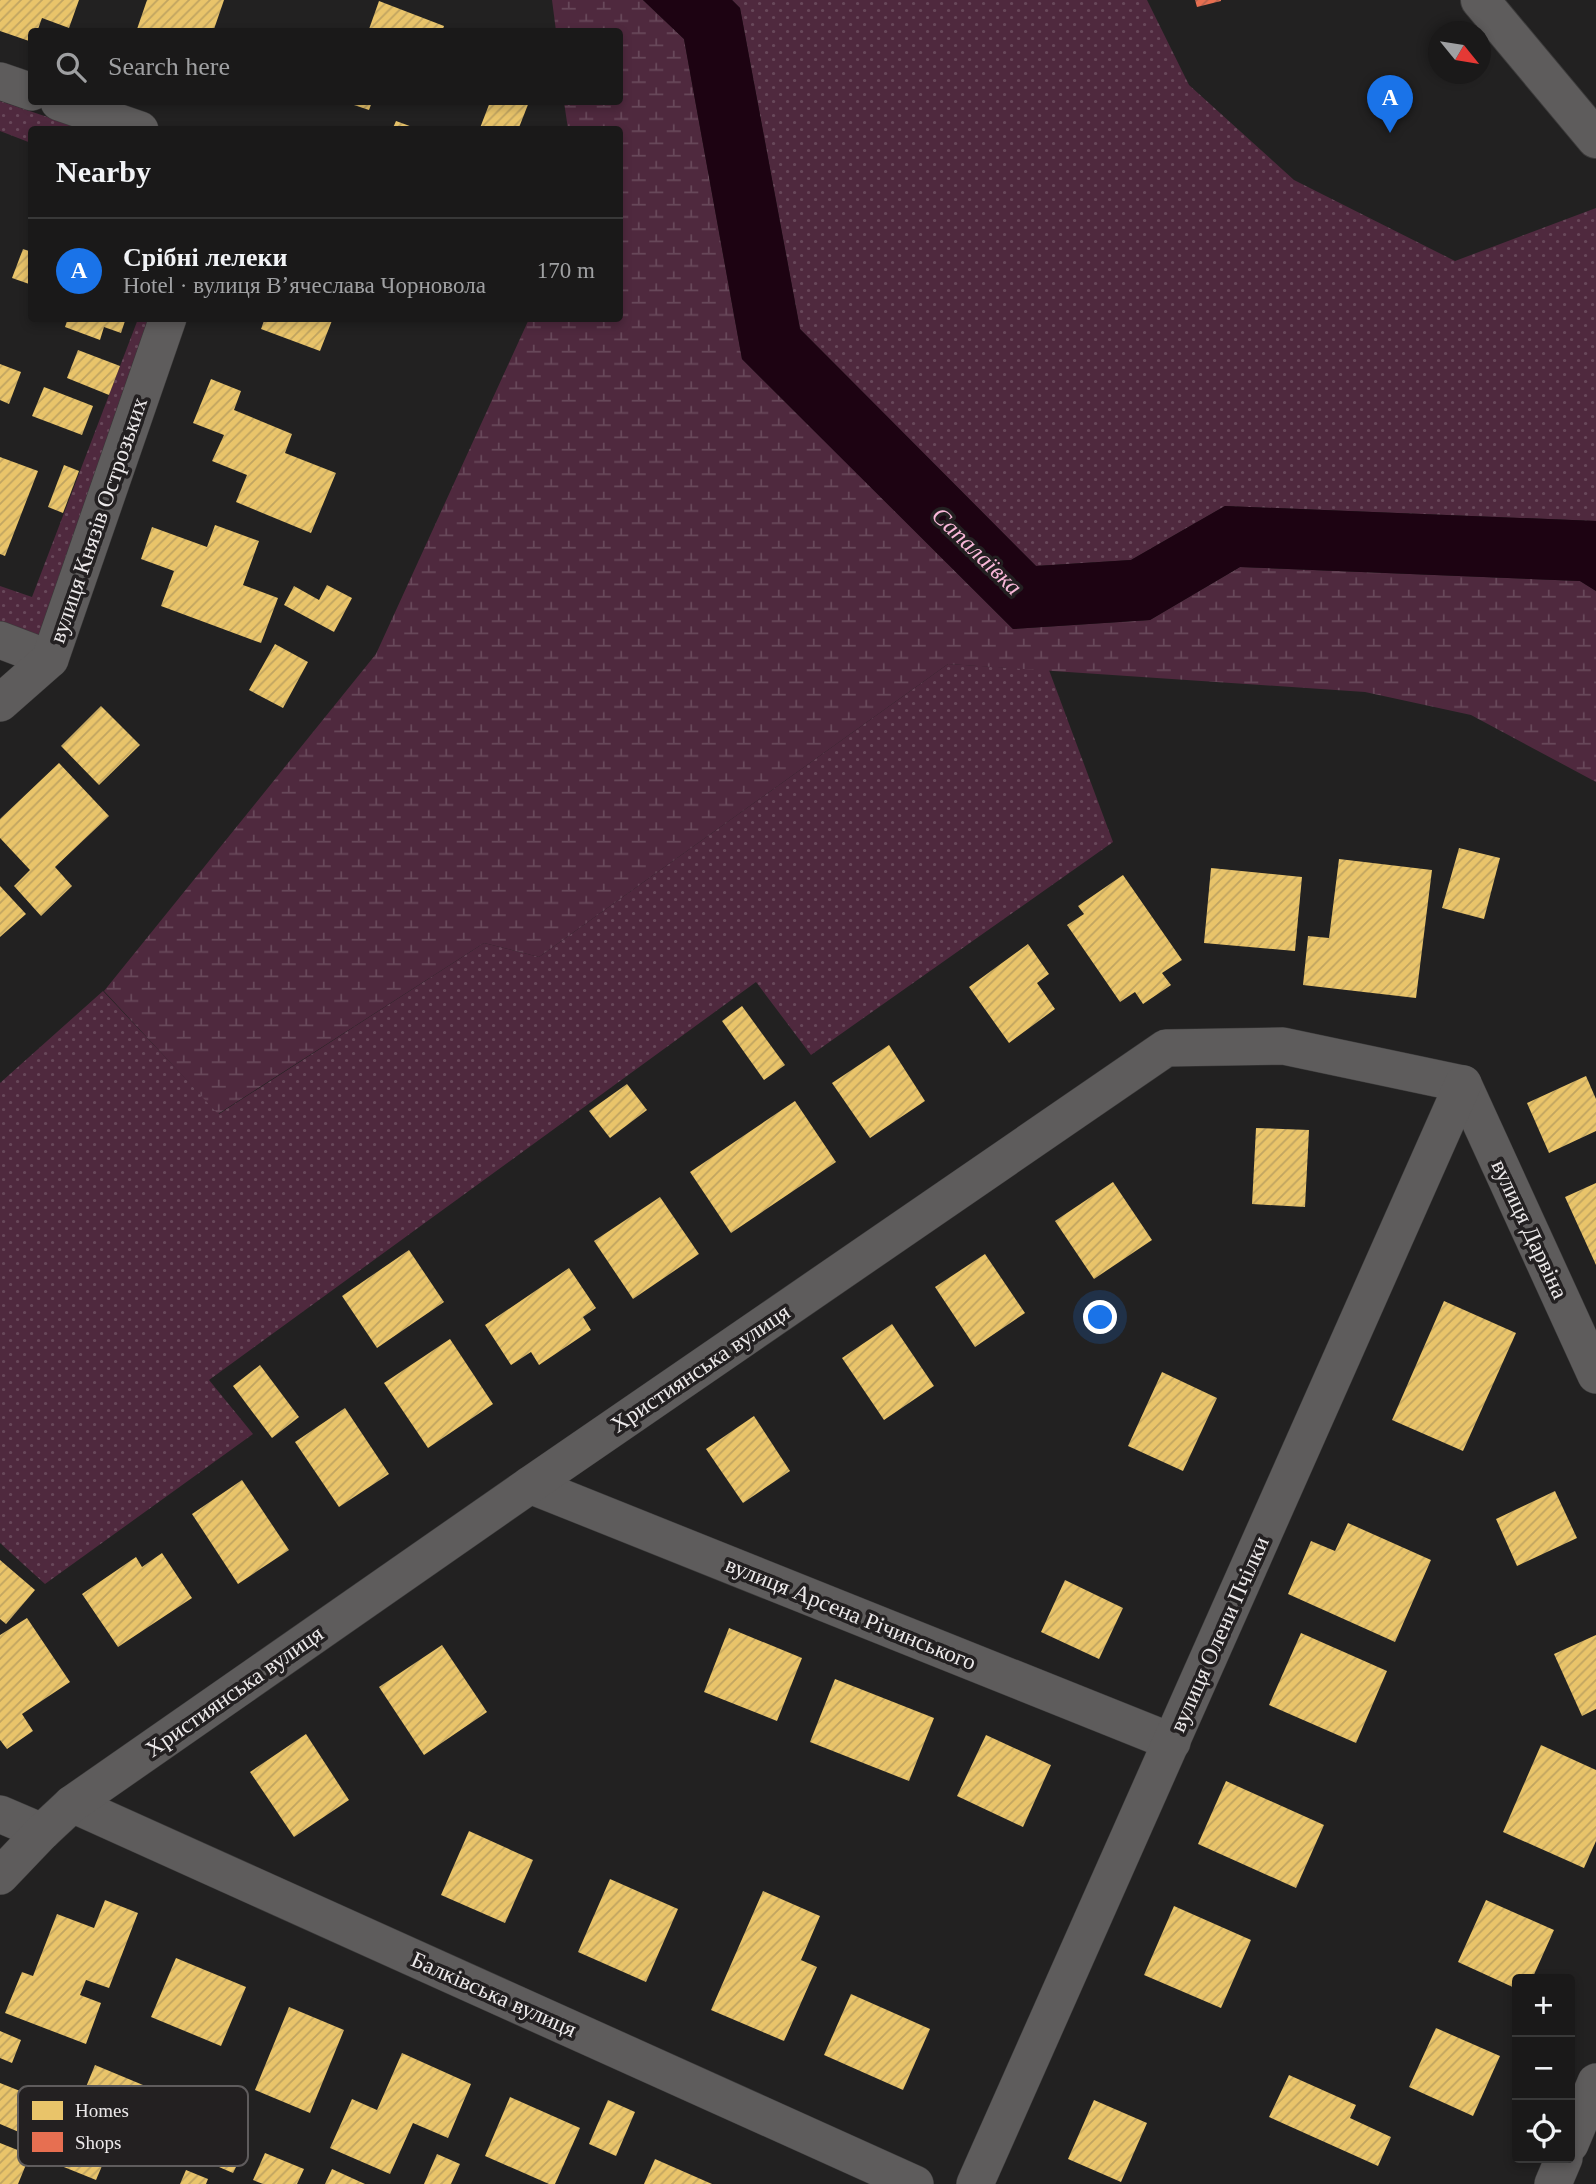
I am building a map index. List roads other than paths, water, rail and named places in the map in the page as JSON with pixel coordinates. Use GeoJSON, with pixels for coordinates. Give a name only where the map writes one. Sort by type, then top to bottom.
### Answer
{"type":"FeatureCollection","features":[{"type":"Feature","properties":{"kind":"street"},"geometry":{"type":"LineString","coordinates":[[1480,0],[1596,138]]}},
{"type":"Feature","properties":{"kind":"street"},"geometry":{"type":"LineString","coordinates":[[0,81],[28,91]]}},
{"type":"Feature","properties":{"kind":"street"},"geometry":{"type":"LineString","coordinates":[[69,105],[129,126]]}},
{"type":"Feature","properties":{"kind":"street","name":"вулиця Князів Острозьких"},"geometry":{"type":"LineString","coordinates":[[0,702],[50,659],[167,322]]}},
{"type":"Feature","properties":{"kind":"street"},"geometry":{"type":"LineString","coordinates":[[0,640],[50,659]]}},
{"type":"Feature","properties":{"kind":"street","name":"Християнська вулиця"},"geometry":{"type":"LineString","coordinates":[[0,1876],[72,1804],[1166,1048],[1283,1046],[1464,1084]]}},
{"type":"Feature","properties":{"kind":"street","name":"вулиця Дарвіна"},"geometry":{"type":"LineString","coordinates":[[1464,1084],[1596,1374]]}},
{"type":"Feature","properties":{"kind":"street","name":"вулиця Олени Пчілки"},"geometry":{"type":"LineString","coordinates":[[975,2184],[1464,1084]]}},
{"type":"Feature","properties":{"kind":"street","name":"вулиця Арсена Річинського"},"geometry":{"type":"LineString","coordinates":[[530,1485],[1171,1742]]}},
{"type":"Feature","properties":{"kind":"street","name":"Балківська вулиця"},"geometry":{"type":"LineString","coordinates":[[72,1804],[915,2184]]}},
{"type":"Feature","properties":{"kind":"street"},"geometry":{"type":"LineString","coordinates":[[0,1814],[42,1832]]}},
{"type":"Feature","properties":{"kind":"street"},"geometry":{"type":"LineString","coordinates":[[1575,2132],[1596,2082]]}},
{"type":"Feature","properties":{"kind":"street"},"geometry":{"type":"LineString","coordinates":[[1553,2184],[1562,2163]]}},
{"type":"Feature","properties":{"kind":"water","name":"Сапалаївка"},"geometry":{"type":"Polygon","coordinates":[[[643,0],[732,0],[740,8],[800,329],[1036,566],[1131,560],[1225,506],[1596,521],[1596,591],[1580,581],[1240,567],[1150,620],[1013,629],[742,359],[684,39],[643,0]]]}},
{"type":"Feature","properties":{"kind":"place","name":"Срібні лелеки"},"geometry":{"type":"Point","coordinates":[1390,133]}}]}
